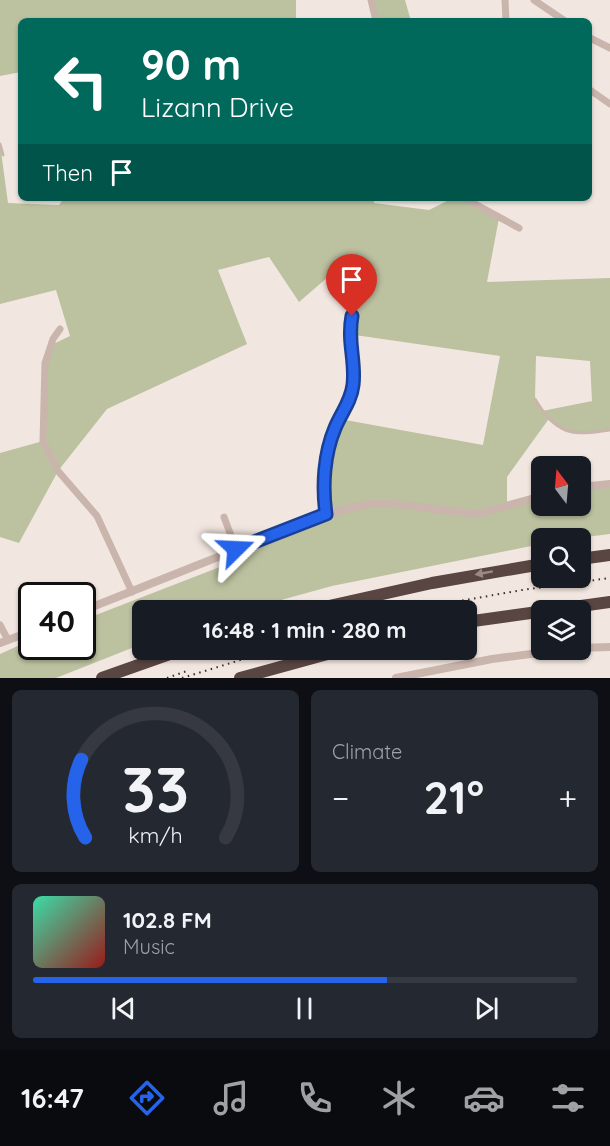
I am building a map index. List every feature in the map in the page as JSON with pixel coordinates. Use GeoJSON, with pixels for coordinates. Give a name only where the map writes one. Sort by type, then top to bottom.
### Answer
{"type":"FeatureCollection","features":[{"type":"Feature","properties":{"kind":"highway"},"geometry":{"type":"LineString","coordinates":[[591,558],[610,555]]}},
{"type":"Feature","properties":{"kind":"highway"},"geometry":{"type":"LineString","coordinates":[[355,600],[432,582],[531,566]]}},
{"type":"Feature","properties":{"kind":"highway"},"geometry":{"type":"LineString","coordinates":[[477,620],[610,602]]}},
{"type":"Feature","properties":{"kind":"highway"},"geometry":{"type":"LineString","coordinates":[[102,678],[153,660]]}},
{"type":"Feature","properties":{"kind":"highway"},"geometry":{"type":"LineString","coordinates":[[240,678],[306,660]]}},
{"type":"Feature","properties":{"kind":"street"},"geometry":{"type":"LineString","coordinates":[[371,0],[375,18]]}},
{"type":"Feature","properties":{"kind":"street"},"geometry":{"type":"LineString","coordinates":[[505,0],[506,18]]}},
{"type":"Feature","properties":{"kind":"street"},"geometry":{"type":"LineString","coordinates":[[534,0],[561,18]]}},
{"type":"Feature","properties":{"kind":"street"},"geometry":{"type":"LineString","coordinates":[[592,39],[610,48]]}},
{"type":"Feature","properties":{"kind":"street"},"geometry":{"type":"LineString","coordinates":[[592,91],[610,104]]}},
{"type":"Feature","properties":{"kind":"street"},"geometry":{"type":"LineString","coordinates":[[470,201],[519,228]]}},
{"type":"Feature","properties":{"kind":"street"},"geometry":{"type":"LineString","coordinates":[[326,514],[323,495],[328,449],[336,426],[347,407],[353,387],[348,334],[352,316]]}},
{"type":"Feature","properties":{"kind":"street"},"geometry":{"type":"LineString","coordinates":[[60,329],[53,339],[45,363],[43,441],[58,471],[98,516],[132,592]]}},
{"type":"Feature","properties":{"kind":"street"},"geometry":{"type":"LineString","coordinates":[[591,486],[610,484]]}},
{"type":"Feature","properties":{"kind":"street"},"geometry":{"type":"LineString","coordinates":[[96,606],[326,514],[377,504],[477,514],[531,499]]}},
{"type":"Feature","properties":{"kind":"street"},"geometry":{"type":"LineString","coordinates":[[224,517],[236,549]]}},
{"type":"Feature","properties":{"kind":"street"},"geometry":{"type":"LineString","coordinates":[[0,625],[4,641]]}},
{"type":"Feature","properties":{"kind":"street"},"geometry":{"type":"LineString","coordinates":[[591,648],[610,647]]}},
{"type":"Feature","properties":{"kind":"street"},"geometry":{"type":"LineString","coordinates":[[396,678],[492,659],[531,654]]}},
{"type":"Feature","properties":{"kind":"lane"},"geometry":{"type":"LineString","coordinates":[[0,144],[3,155]]}},
{"type":"Feature","properties":{"kind":"lane"},"geometry":{"type":"LineString","coordinates":[[536,399],[548,420],[565,431],[579,434],[610,430]]}},
{"type":"Feature","properties":{"kind":"green space"},"geometry":{"type":"Polygon","coordinates":[[[0,0],[296,0],[296,18],[18,18],[18,73],[0,76],[0,0]]]}},
{"type":"Feature","properties":{"kind":"green space"},"geometry":{"type":"Polygon","coordinates":[[[371,0],[405,0],[410,18],[375,18],[371,0]]]}},
{"type":"Feature","properties":{"kind":"green space"},"geometry":{"type":"Polygon","coordinates":[[[0,144],[8,203],[59,205],[62,201],[374,201],[374,203],[429,210],[447,201],[469,201],[499,218],[487,282],[610,278],[610,430],[571,431],[548,420],[507,477],[507,507],[531,499],[531,516],[591,516],[591,486],[610,484],[610,534],[591,536],[591,528],[531,528],[531,546],[332,586],[281,600],[135,600],[225,565],[293,528],[326,514],[328,449],[340,419],[483,445],[500,356],[348,334],[351,315],[348,302],[328,277],[299,302],[269,257],[218,270],[247,344],[107,409],[58,471],[19,543],[0,537],[0,453],[43,441],[43,380],[51,345],[70,336],[56,290],[0,304],[0,144]],[[536,356],[535,399],[542,411],[592,401],[590,361],[536,356]]]}},
{"type":"Feature","properties":{"kind":"green space"},"geometry":{"type":"Polygon","coordinates":[[[132,601],[132,648],[56,678],[0,678],[0,654],[18,646],[18,660],[96,660],[96,615],[132,601]]]}},
{"type":"Feature","properties":{"kind":"railway"},"geometry":{"type":"LineString","coordinates":[[466,600],[610,578]]}},
{"type":"Feature","properties":{"kind":"railway"},"geometry":{"type":"LineString","coordinates":[[182,678],[240,660]]}},
{"type":"Feature","properties":{"kind":"railway"},"geometry":{"type":"LineString","coordinates":[[167,678],[187,671]]}},
{"type":"Feature","properties":{"kind":"route"},"geometry":{"type":"LineString","coordinates":[[236,549],[326,514],[323,495],[328,449],[336,426],[347,407],[353,387],[348,334],[352,316]]}}]}
